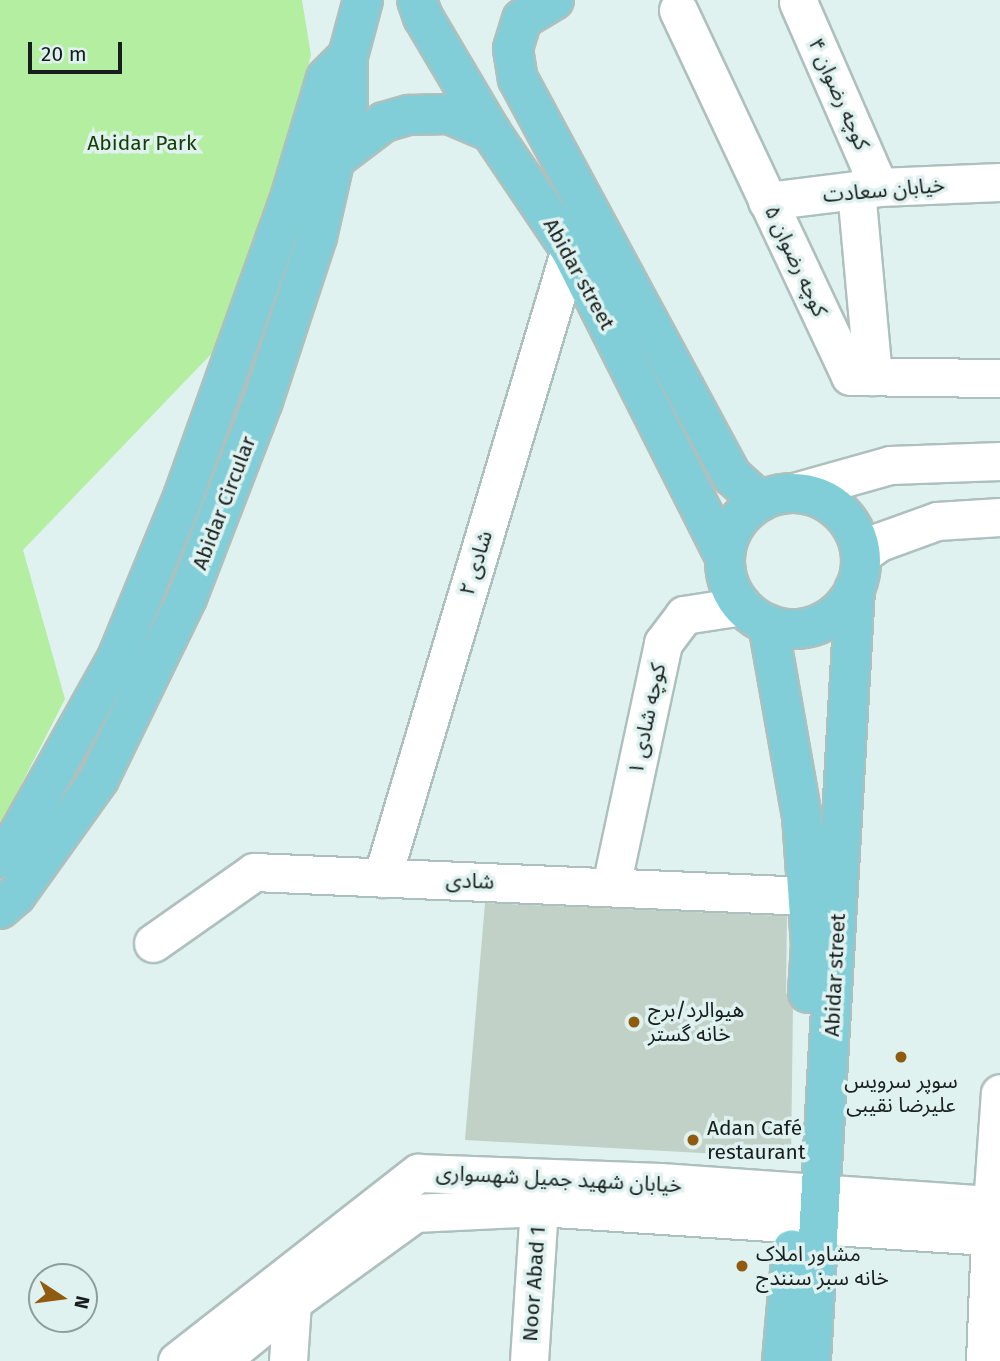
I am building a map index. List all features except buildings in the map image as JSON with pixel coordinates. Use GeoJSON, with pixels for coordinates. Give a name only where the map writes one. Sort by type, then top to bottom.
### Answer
{"type":"FeatureCollection","features":[{"type":"Feature","properties":{"kind":"main road","name":"Abidar Circular"},"geometry":{"type":"LineString","coordinates":[[0,909],[16,895],[99,779],[187,598],[263,401],[317,236],[348,100],[348,56],[363,0]]}},
{"type":"Feature","properties":{"kind":"main road","name":"Abidar street"},"geometry":{"type":"LineString","coordinates":[[417,0],[423,18],[491,132],[570,249],[725,557]]}},
{"type":"Feature","properties":{"kind":"main road","name":"Abidar street"},"geometry":{"type":"LineString","coordinates":[[554,0],[522,19],[513,49],[518,79],[732,476],[777,496]]}},
{"type":"Feature","properties":{"kind":"main road","name":"Abidar Circular"},"geometry":{"type":"LineString","coordinates":[[0,858],[12,846],[117,658],[183,497],[291,195],[327,78],[348,56]]}},
{"type":"Feature","properties":{"kind":"main road"},"geometry":{"type":"LineString","coordinates":[[335,159],[384,122],[409,115],[449,114],[491,132]]}},
{"type":"Feature","properties":{"kind":"main road"},"geometry":{"type":"LineString","coordinates":[[777,496],[814,496],[846,518],[858,572],[828,620],[808,627],[755,615],[726,574],[725,557],[730,534],[743,515],[777,496]]}},
{"type":"Feature","properties":{"kind":"main road","name":"Abidar street"},"geometry":{"type":"LineString","coordinates":[[782,1361],[808,1209],[858,572]]}},
{"type":"Feature","properties":{"kind":"main road","name":"Abidar street"},"geometry":{"type":"LineString","coordinates":[[755,615],[793,752],[808,896],[811,1361]]}},
{"type":"Feature","properties":{"kind":"street","name":"کوچه رضوان ۴"},"geometry":{"type":"LineString","coordinates":[[798,2],[868,188],[873,376]]}},
{"type":"Feature","properties":{"kind":"street","name":"کوچه رضوان ۵"},"geometry":{"type":"LineString","coordinates":[[678,10],[850,376],[1000,377]]}},
{"type":"Feature","properties":{"kind":"street","name":"خیابان سعادت"},"geometry":{"type":"LineString","coordinates":[[767,201],[868,188],[1000,182]]}},
{"type":"Feature","properties":{"kind":"street","name":"شادی ۲"},"geometry":{"type":"LineString","coordinates":[[382,878],[570,249]]}},
{"type":"Feature","properties":{"kind":"street"},"geometry":{"type":"LineString","coordinates":[[777,496],[890,465],[1000,461]]}},
{"type":"Feature","properties":{"kind":"street"},"geometry":{"type":"LineString","coordinates":[[858,572],[879,542],[937,520],[1000,517]]}},
{"type":"Feature","properties":{"kind":"street","name":"کوچه شادی ۱"},"geometry":{"type":"LineString","coordinates":[[611,886],[663,643],[684,615],[755,615]]}},
{"type":"Feature","properties":{"kind":"street","name":"شادی"},"geometry":{"type":"LineString","coordinates":[[153,943],[254,872],[808,896]]}},
{"type":"Feature","properties":{"kind":"street"},"geometry":{"type":"LineString","coordinates":[[985,1361],[996,1222],[1000,1093]]}},
{"type":"Feature","properties":{"kind":"street","name":"خیابان شهید جمیل شهسواری"},"geometry":{"type":"LineString","coordinates":[[177,1361],[418,1172],[808,1209]]}},
{"type":"Feature","properties":{"kind":"street","name":"خیابان شهید جمیل شهسواری"},"geometry":{"type":"LineString","coordinates":[[220,1361],[292,1302],[415,1213],[539,1207],[808,1209]]}},
{"type":"Feature","properties":{"kind":"street","name":"Noor Abad 1"},"geometry":{"type":"LineString","coordinates":[[529,1361],[539,1207]]}},
{"type":"Feature","properties":{"kind":"street"},"geometry":{"type":"LineString","coordinates":[[808,1209],[996,1222]]}},
{"type":"Feature","properties":{"kind":"street"},"geometry":{"type":"LineString","coordinates":[[288,1361],[292,1302]]}},
{"type":"Feature","properties":{"kind":"green space","name":"Abidar Park"},"geometry":{"type":"Polygon","coordinates":[[[0,0],[302,0],[311,55],[240,324],[23,550],[65,699],[0,826],[0,0]]]}},
{"type":"Feature","properties":{"kind":"place","name":"هیوالرد/برج خانه گستر"},"geometry":{"type":"Point","coordinates":[634,1022]}},
{"type":"Feature","properties":{"kind":"place","name":"سوپر سرویس علیرضا نقیبی"},"geometry":{"type":"Point","coordinates":[901,1057]}},
{"type":"Feature","properties":{"kind":"place","name":"Adan Café restaurant"},"geometry":{"type":"Point","coordinates":[693,1140]}},
{"type":"Feature","properties":{"kind":"place","name":"مشاور املاک خانه سبز سنندج"},"geometry":{"type":"Point","coordinates":[742,1266]}}]}
